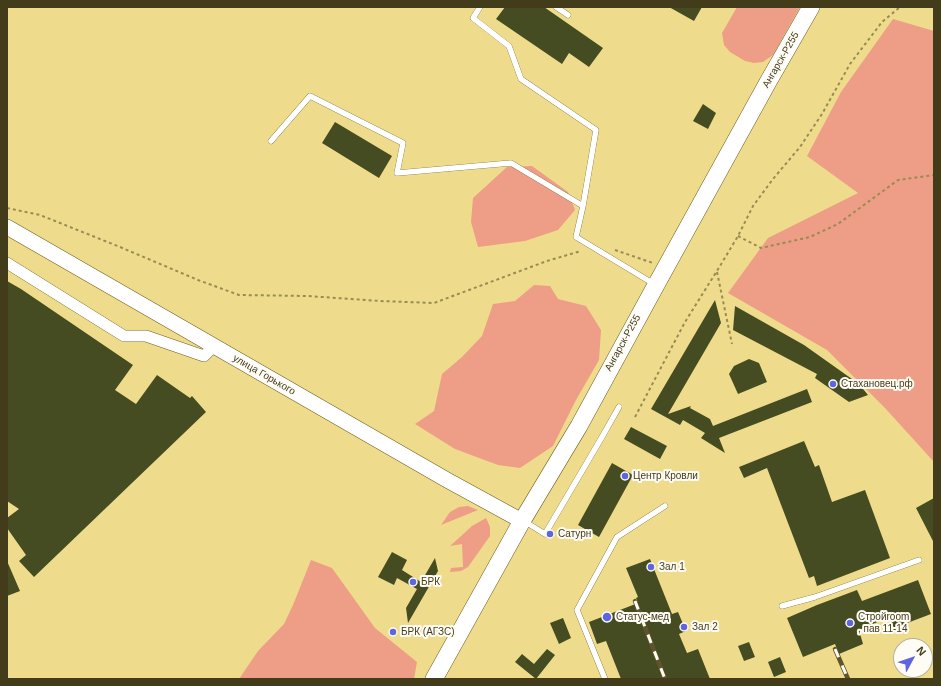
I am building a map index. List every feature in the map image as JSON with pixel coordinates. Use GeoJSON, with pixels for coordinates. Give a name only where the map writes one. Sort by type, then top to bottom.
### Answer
{"type":"FeatureCollection","features":[{"type":"Feature","properties":{"kind":"main road","name":"Ангарск-Р255"},"geometry":{"type":"LineString","coordinates":[[434,679],[522,521],[579,426],[665,268],[811,7]]}},
{"type":"Feature","properties":{"kind":"street","name":"улица Горького"},"geometry":{"type":"LineString","coordinates":[[7,227],[447,480],[522,521]]}},
{"type":"Feature","properties":{"kind":"street"},"geometry":{"type":"LineString","coordinates":[[7,263],[124,336],[146,336],[204,356],[214,346]]}},
{"type":"Feature","properties":{"kind":"lane"},"geometry":{"type":"LineString","coordinates":[[480,7],[473,18],[509,46],[521,79],[596,130],[576,237],[656,285]]}},
{"type":"Feature","properties":{"kind":"lane"},"geometry":{"type":"LineString","coordinates":[[556,7],[568,16]]}},
{"type":"Feature","properties":{"kind":"lane"},"geometry":{"type":"LineString","coordinates":[[271,141],[310,96],[403,143],[398,174],[511,163],[583,206]]}},
{"type":"Feature","properties":{"kind":"lane"},"geometry":{"type":"LineString","coordinates":[[522,521],[545,534],[619,407]]}},
{"type":"Feature","properties":{"kind":"lane"},"geometry":{"type":"LineString","coordinates":[[605,679],[577,610],[617,537],[665,506]]}},
{"type":"Feature","properties":{"kind":"lane"},"geometry":{"type":"LineString","coordinates":[[782,606],[815,597],[919,560]]}},
{"type":"Feature","properties":{"kind":"path"},"geometry":{"type":"LineString","coordinates":[[635,417],[685,322],[738,236],[753,206],[800,147],[822,114],[850,64],[882,22],[900,7]]}},
{"type":"Feature","properties":{"kind":"path"},"geometry":{"type":"LineString","coordinates":[[738,236],[761,248],[810,237],[838,224],[898,180],[934,175]]}},
{"type":"Feature","properties":{"kind":"path"},"geometry":{"type":"LineString","coordinates":[[7,208],[40,215],[198,280],[239,295],[308,296],[434,303],[547,261],[586,249],[611,248],[665,268]]}},
{"type":"Feature","properties":{"kind":"path"},"geometry":{"type":"LineString","coordinates":[[718,272],[732,344]]}},
{"type":"Feature","properties":{"kind":"shaded area"},"geometry":{"type":"Polygon","coordinates":[[[737,7],[800,7],[773,55],[763,62],[754,63],[745,61],[730,52],[724,45],[722,33],[737,7]]]}},
{"type":"Feature","properties":{"kind":"shaded area"},"geometry":{"type":"Polygon","coordinates":[[[893,19],[934,31],[934,462],[885,408],[827,350],[728,293],[768,238],[858,193],[807,156],[841,92],[893,19]]]}},
{"type":"Feature","properties":{"kind":"shaded area"},"geometry":{"type":"Polygon","coordinates":[[[532,166],[568,192],[575,210],[558,230],[525,241],[478,247],[471,222],[473,198],[507,167],[532,166]]]}},
{"type":"Feature","properties":{"kind":"shaded area"},"geometry":{"type":"Polygon","coordinates":[[[534,285],[550,286],[558,299],[586,306],[601,330],[599,360],[576,400],[553,446],[520,468],[498,465],[455,449],[415,424],[434,411],[442,374],[462,357],[482,336],[493,304],[515,301],[534,285]]]}},
{"type":"Feature","properties":{"kind":"shaded area"},"geometry":{"type":"Polygon","coordinates":[[[468,506],[478,510],[441,525],[450,512],[459,507],[468,506]]]}},
{"type":"Feature","properties":{"kind":"shaded area"},"geometry":{"type":"Polygon","coordinates":[[[486,518],[490,527],[490,536],[468,567],[461,571],[450,572],[451,568],[463,567],[462,544],[450,546],[472,526],[486,518]]]}},
{"type":"Feature","properties":{"kind":"shaded area"},"geometry":{"type":"Polygon","coordinates":[[[311,560],[332,568],[375,628],[417,662],[414,679],[239,679],[258,651],[284,624],[311,560]]]}},
{"type":"Feature","properties":{"kind":"building"},"geometry":{"type":"Polygon","coordinates":[[[505,7],[544,7],[603,48],[589,67],[569,53],[562,64],[496,19],[505,7]]]}},
{"type":"Feature","properties":{"kind":"building"},"geometry":{"type":"Polygon","coordinates":[[[669,7],[702,7],[694,21],[669,7]]]}},
{"type":"Feature","properties":{"kind":"building"},"geometry":{"type":"Polygon","coordinates":[[[703,104],[716,113],[708,129],[693,121],[703,104]]]}},
{"type":"Feature","properties":{"kind":"building"},"geometry":{"type":"Polygon","coordinates":[[[335,122],[392,156],[379,178],[322,143],[335,122]]]}},
{"type":"Feature","properties":{"kind":"building"},"geometry":{"type":"Polygon","coordinates":[[[7,281],[133,365],[115,390],[136,404],[157,375],[190,398],[192,396],[206,412],[34,577],[19,561],[26,555],[7,528],[7,518],[19,509],[7,501],[7,281]]]}},
{"type":"Feature","properties":{"kind":"building"},"geometry":{"type":"Polygon","coordinates":[[[715,300],[721,323],[668,414],[691,406],[690,408],[710,419],[713,426],[807,389],[812,402],[719,438],[725,453],[701,438],[705,433],[683,420],[680,425],[651,409],[715,300]]]}},
{"type":"Feature","properties":{"kind":"building"},"geometry":{"type":"Polygon","coordinates":[[[735,306],[804,345],[859,384],[868,395],[849,402],[815,378],[817,374],[733,330],[735,306]]]}},
{"type":"Feature","properties":{"kind":"building"},"geometry":{"type":"Polygon","coordinates":[[[749,359],[759,363],[767,382],[738,394],[729,374],[734,366],[749,359]]]}},
{"type":"Feature","properties":{"kind":"building"},"geometry":{"type":"Polygon","coordinates":[[[631,427],[667,446],[660,459],[624,439],[631,427]]]}},
{"type":"Feature","properties":{"kind":"building"},"geometry":{"type":"Polygon","coordinates":[[[804,441],[815,467],[819,465],[832,502],[865,490],[890,558],[817,586],[814,576],[809,578],[767,468],[744,478],[739,467],[804,441]]]}},
{"type":"Feature","properties":{"kind":"building"},"geometry":{"type":"Polygon","coordinates":[[[612,463],[633,475],[599,537],[578,525],[612,463]]]}},
{"type":"Feature","properties":{"kind":"building"},"geometry":{"type":"Polygon","coordinates":[[[934,498],[934,543],[916,508],[934,498]]]}},
{"type":"Feature","properties":{"kind":"building"},"geometry":{"type":"Polygon","coordinates":[[[392,552],[407,560],[402,570],[421,582],[435,558],[438,571],[408,623],[406,608],[417,589],[397,578],[394,585],[378,577],[392,552]]]}},
{"type":"Feature","properties":{"kind":"building"},"geometry":{"type":"Polygon","coordinates":[[[650,559],[672,614],[678,612],[686,631],[679,634],[687,653],[698,649],[710,679],[621,679],[606,641],[597,644],[589,622],[638,603],[636,598],[638,597],[626,568],[650,559]]]}},
{"type":"Feature","properties":{"kind":"building"},"geometry":{"type":"Polygon","coordinates":[[[7,561],[20,591],[7,596],[7,561]]]}},
{"type":"Feature","properties":{"kind":"building","name":"Стройroom , пав 11-14"},"geometry":{"type":"Polygon","coordinates":[[[918,580],[931,614],[894,628],[889,617],[859,630],[863,644],[839,654],[835,644],[803,657],[787,618],[857,590],[862,601],[918,580]]]}},
{"type":"Feature","properties":{"kind":"building"},"geometry":{"type":"Polygon","coordinates":[[[563,618],[571,638],[559,644],[550,623],[563,618]]]}},
{"type":"Feature","properties":{"kind":"building"},"geometry":{"type":"Polygon","coordinates":[[[749,642],[755,657],[744,661],[738,646],[749,642]]]}},
{"type":"Feature","properties":{"kind":"building"},"geometry":{"type":"Polygon","coordinates":[[[547,649],[555,655],[536,679],[515,662],[522,654],[534,664],[547,649]]]}},
{"type":"Feature","properties":{"kind":"building"},"geometry":{"type":"Polygon","coordinates":[[[780,657],[786,672],[774,677],[768,662],[780,657]]]}},
{"type":"Feature","properties":{"kind":"railway"},"geometry":{"type":"LineString","coordinates":[[635,601],[665,679]]}},
{"type":"Feature","properties":{"kind":"railway"},"geometry":{"type":"LineString","coordinates":[[835,649],[848,679]]}},
{"type":"Feature","properties":{"kind":"place","name":"Стахановец.рф"},"geometry":{"type":"Point","coordinates":[833,384]}},
{"type":"Feature","properties":{"kind":"place","name":"Центр Кровли"},"geometry":{"type":"Point","coordinates":[625,476]}},
{"type":"Feature","properties":{"kind":"place","name":"Сатурн"},"geometry":{"type":"Point","coordinates":[550,534]}},
{"type":"Feature","properties":{"kind":"place","name":"Зал 1"},"geometry":{"type":"Point","coordinates":[651,567]}},
{"type":"Feature","properties":{"kind":"place","name":"БРК"},"geometry":{"type":"Point","coordinates":[413,582]}},
{"type":"Feature","properties":{"kind":"place","name":"Статус-мед"},"geometry":{"type":"Point","coordinates":[607,617]}},
{"type":"Feature","properties":{"kind":"place","name":"Стройroom , пав 11-14"},"geometry":{"type":"Point","coordinates":[850,623]}},
{"type":"Feature","properties":{"kind":"place","name":"Зал 2"},"geometry":{"type":"Point","coordinates":[684,627]}},
{"type":"Feature","properties":{"kind":"place","name":"БРК (АГЗС)"},"geometry":{"type":"Point","coordinates":[393,632]}}]}
